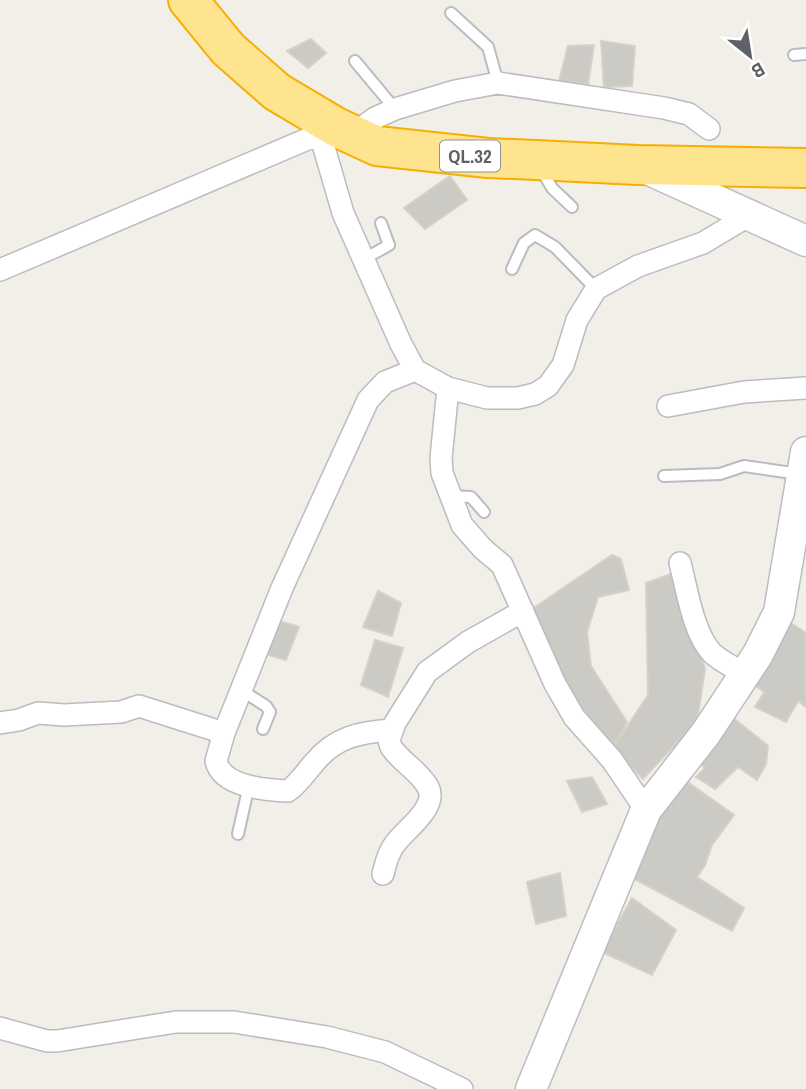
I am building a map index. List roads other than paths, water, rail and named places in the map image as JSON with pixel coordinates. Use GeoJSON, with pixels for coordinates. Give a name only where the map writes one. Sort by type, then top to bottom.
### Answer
{"type":"FeatureCollection","features":[{"type":"Feature","properties":{"kind":"highway","name":"QL.32"},"geometry":{"type":"LineString","coordinates":[[188,0],[228,49],[277,92],[336,132],[377,146],[536,160],[638,165],[713,181],[806,168]]}},
{"type":"Feature","properties":{"kind":"street"},"geometry":{"type":"LineString","coordinates":[[0,270],[336,132],[454,91],[498,83],[664,108],[689,114],[709,129]]}},
{"type":"Feature","properties":{"kind":"street"},"geometry":{"type":"LineString","coordinates":[[336,132],[343,213],[401,344],[415,369],[448,388],[487,398],[518,398],[535,394],[548,386],[563,365],[578,320],[596,289],[638,266],[703,243],[748,216]]}},
{"type":"Feature","properties":{"kind":"street"},"geometry":{"type":"LineString","coordinates":[[713,181],[748,216],[806,241]]}},
{"type":"Feature","properties":{"kind":"street"},"geometry":{"type":"LineString","coordinates":[[392,730],[357,733],[339,741],[317,759],[288,791],[229,779],[218,769],[217,752],[282,587],[368,400],[385,382],[415,369]]}},
{"type":"Feature","properties":{"kind":"street"},"geometry":{"type":"LineString","coordinates":[[448,388],[442,473],[463,525],[483,549],[502,565],[555,684],[575,717],[612,760],[646,810]]}},
{"type":"Feature","properties":{"kind":"street"},"geometry":{"type":"LineString","coordinates":[[668,406],[744,392],[806,388]]}},
{"type":"Feature","properties":{"kind":"street"},"geometry":{"type":"LineString","coordinates":[[531,1089],[646,810],[706,733],[758,654],[779,612],[804,463]]}},
{"type":"Feature","properties":{"kind":"street"},"geometry":{"type":"LineString","coordinates":[[680,564],[693,614],[712,653],[745,674]]}},
{"type":"Feature","properties":{"kind":"street"},"geometry":{"type":"LineString","coordinates":[[383,874],[392,849],[419,818],[431,797],[421,778],[391,747],[389,740],[392,730],[427,672],[468,642],[523,611]]}},
{"type":"Feature","properties":{"kind":"street"},"geometry":{"type":"LineString","coordinates":[[0,723],[38,713],[64,715],[121,712],[139,706],[224,733]]}},
{"type":"Feature","properties":{"kind":"street"},"geometry":{"type":"LineString","coordinates":[[0,1028],[47,1041],[57,1041],[176,1022],[234,1022],[327,1037],[385,1052],[462,1089]]}},
{"type":"Feature","properties":{"kind":"lane"},"geometry":{"type":"LineString","coordinates":[[452,13],[488,47],[498,83]]}},
{"type":"Feature","properties":{"kind":"lane"},"geometry":{"type":"LineString","coordinates":[[355,61],[396,109]]}},
{"type":"Feature","properties":{"kind":"lane"},"geometry":{"type":"LineString","coordinates":[[536,160],[552,188],[572,207]]}},
{"type":"Feature","properties":{"kind":"lane"},"geometry":{"type":"LineString","coordinates":[[364,260],[389,245],[381,223]]}},
{"type":"Feature","properties":{"kind":"lane"},"geometry":{"type":"LineString","coordinates":[[512,269],[524,243],[535,235],[555,247],[596,289]]}},
{"type":"Feature","properties":{"kind":"lane"},"geometry":{"type":"LineString","coordinates":[[664,476],[720,474],[744,466],[804,463]]}},
{"type":"Feature","properties":{"kind":"lane"},"geometry":{"type":"LineString","coordinates":[[450,495],[471,498],[484,512]]}},
{"type":"Feature","properties":{"kind":"lane"},"geometry":{"type":"LineString","coordinates":[[241,690],[266,706],[270,712],[263,729]]}},
{"type":"Feature","properties":{"kind":"lane"},"geometry":{"type":"LineString","coordinates":[[238,834],[249,785]]}}]}
